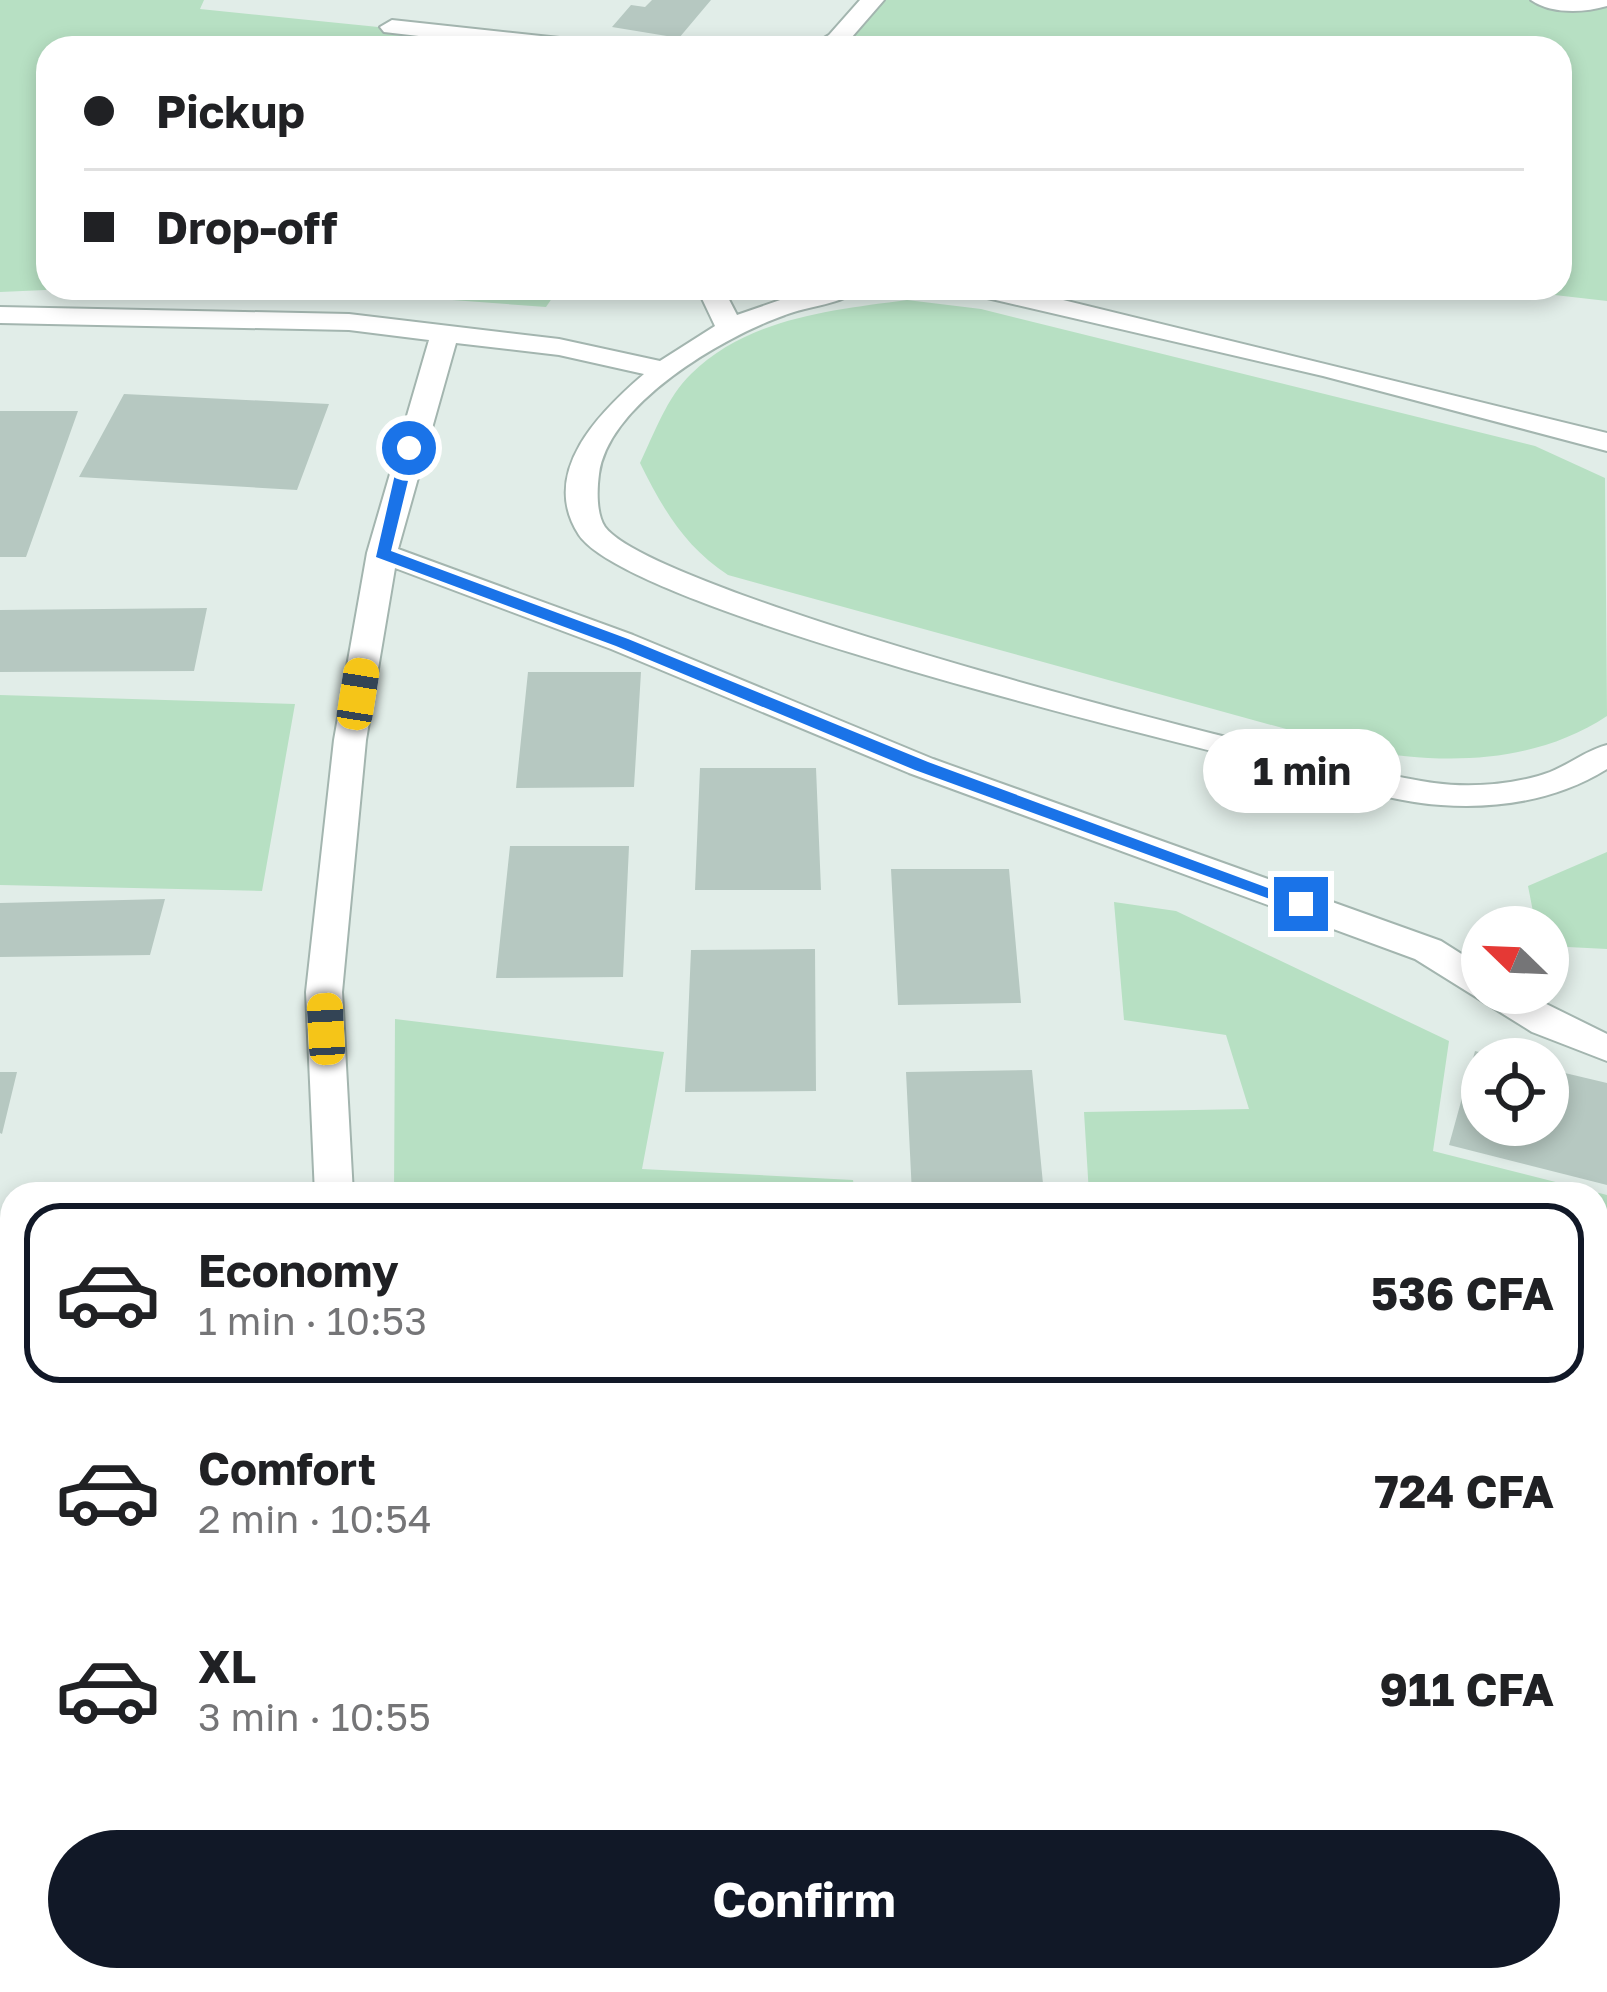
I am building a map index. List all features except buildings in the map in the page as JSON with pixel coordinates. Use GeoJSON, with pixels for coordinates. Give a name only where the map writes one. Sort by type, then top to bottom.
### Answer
{"type":"FeatureCollection","features":[{"type":"Feature","properties":{"kind":"street"},"geometry":{"type":"LineString","coordinates":[[841,36],[874,0]]}},
{"type":"Feature","properties":{"kind":"street"},"geometry":{"type":"LineString","coordinates":[[1542,0],[1586,4],[1603,0]]}},
{"type":"Feature","properties":{"kind":"street"},"geometry":{"type":"LineString","coordinates":[[392,27],[476,36]]}},
{"type":"Feature","properties":{"kind":"street"},"geometry":{"type":"LineString","coordinates":[[716,300],[728,325]]}},
{"type":"Feature","properties":{"kind":"street"},"geometry":{"type":"LineString","coordinates":[[795,300],[728,325],[660,369],[596,434],[581,494],[594,536],[652,574],[804,628],[1435,794],[1544,790],[1565,783],[1607,755]]}},
{"type":"Feature","properties":{"kind":"street"},"geometry":{"type":"LineString","coordinates":[[1031,300],[1328,368],[1607,442]]}},
{"type":"Feature","properties":{"kind":"street"},"geometry":{"type":"LineString","coordinates":[[0,315],[349,322],[446,332],[660,369]]}},
{"type":"Feature","properties":{"kind":"street"},"geometry":{"type":"LineString","coordinates":[[333,1182],[323,992],[350,740],[382,554],[418,413],[446,332]]}},
{"type":"Feature","properties":{"kind":"street"},"geometry":{"type":"LineString","coordinates":[[382,554],[622,642],[922,766],[1428,950],[1461,970]]}},
{"type":"Feature","properties":{"kind":"street"},"geometry":{"type":"LineString","coordinates":[[1532,1014],[1607,1048]]}},
{"type":"Feature","properties":{"kind":"green space"},"geometry":{"type":"Polygon","coordinates":[[[0,0],[204,0],[200,9],[469,36],[36,36],[36,290],[0,292],[0,0]]]}},
{"type":"Feature","properties":{"kind":"green space"},"geometry":{"type":"Polygon","coordinates":[[[873,0],[1607,0],[1607,301],[1572,297],[1572,36],[841,36],[873,0]]]}},
{"type":"Feature","properties":{"kind":"green space"},"geometry":{"type":"Polygon","coordinates":[[[451,300],[551,300],[546,307],[451,300]]]}},
{"type":"Feature","properties":{"kind":"green space"},"geometry":{"type":"Polygon","coordinates":[[[907,300],[981,309],[1535,446],[1605,478],[1607,716],[1550,744],[1519,752],[1457,758],[1393,755],[728,575],[676,525],[640,463],[675,394],[714,355],[765,329],[821,313],[907,300]]]}},
{"type":"Feature","properties":{"kind":"green space"},"geometry":{"type":"Polygon","coordinates":[[[0,695],[295,704],[262,891],[0,885],[0,695]]]}},
{"type":"Feature","properties":{"kind":"green space"},"geometry":{"type":"Polygon","coordinates":[[[1607,852],[1607,949],[1569,947],[1569,906],[1532,906],[1528,886],[1607,852]]]}},
{"type":"Feature","properties":{"kind":"green space"},"geometry":{"type":"Polygon","coordinates":[[[1114,902],[1176,911],[1449,1041],[1433,1151],[1556,1182],[1088,1182],[1084,1112],[1249,1109],[1226,1035],[1124,1020],[1114,902]]]}},
{"type":"Feature","properties":{"kind":"green space"},"geometry":{"type":"Polygon","coordinates":[[[395,1019],[664,1052],[642,1169],[853,1182],[394,1182],[395,1019]]]}},
{"type":"Feature","properties":{"kind":"route"},"geometry":{"type":"LineString","coordinates":[[409,448],[382,554],[622,642],[922,766],[1301,904]]}}]}
